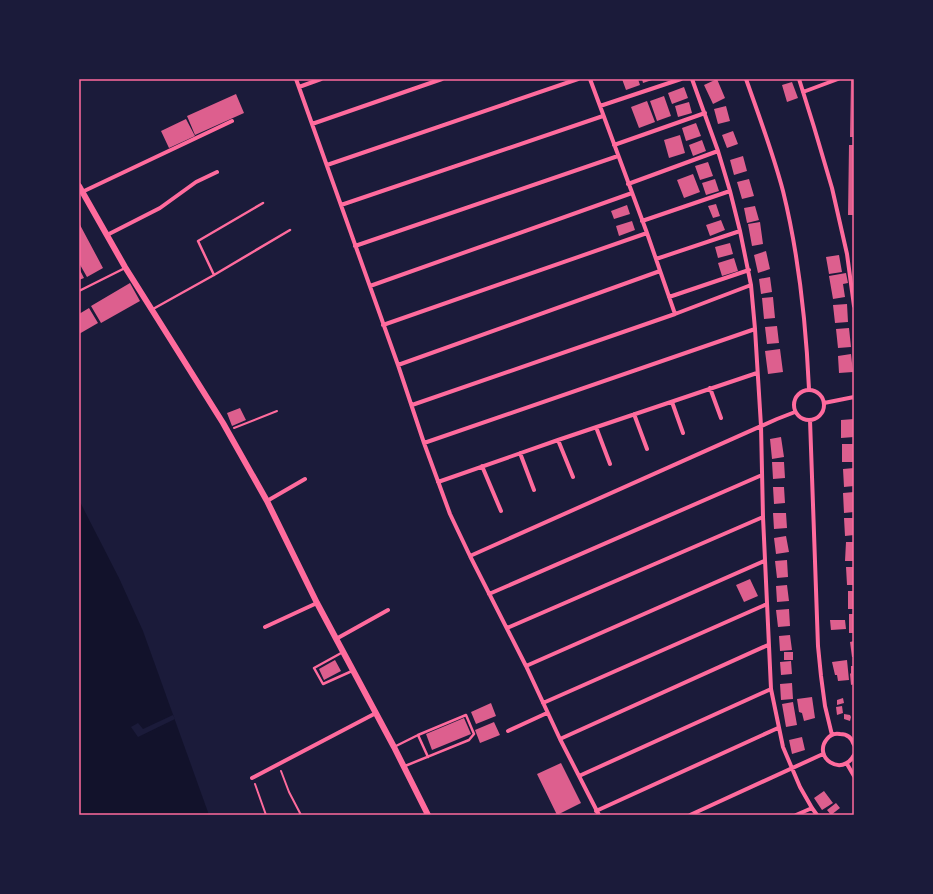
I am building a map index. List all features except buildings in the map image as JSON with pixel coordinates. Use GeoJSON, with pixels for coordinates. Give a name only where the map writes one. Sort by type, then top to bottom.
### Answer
{"type":"FeatureCollection","features":[{"type":"Feature","properties":{"kind":"street"},"geometry":{"type":"LineString","coordinates":[[296,79],[450,514],[526,666],[560,740],[598,813],[778,728]]}},
{"type":"Feature","properties":{"kind":"street"},"geometry":{"type":"LineString","coordinates":[[299,87],[321,79]]}},
{"type":"Feature","properties":{"kind":"street"},"geometry":{"type":"LineString","coordinates":[[312,124],[442,79]]}},
{"type":"Feature","properties":{"kind":"street"},"geometry":{"type":"LineString","coordinates":[[327,165],[578,79]]}},
{"type":"Feature","properties":{"kind":"street"},"geometry":{"type":"LineString","coordinates":[[590,79],[647,233],[675,314]]}},
{"type":"Feature","properties":{"kind":"street"},"geometry":{"type":"LineString","coordinates":[[600,106],[681,79]]}},
{"type":"Feature","properties":{"kind":"street"},"geometry":{"type":"LineString","coordinates":[[692,79],[718,151],[730,191],[749,270],[751,285],[761,426],[762,517],[771,689],[783,747],[800,787],[817,815]]}},
{"type":"Feature","properties":{"kind":"street"},"geometry":{"type":"LineString","coordinates":[[746,79],[772,154],[791,228],[804,315],[809,389]]}},
{"type":"Feature","properties":{"kind":"street"},"geometry":{"type":"LineString","coordinates":[[798,79],[832,188],[847,254],[854,306]]}},
{"type":"Feature","properties":{"kind":"street"},"geometry":{"type":"LineString","coordinates":[[803,92],[838,79]]}},
{"type":"Feature","properties":{"kind":"street"},"geometry":{"type":"LineString","coordinates":[[614,145],[704,113]]}},
{"type":"Feature","properties":{"kind":"street"},"geometry":{"type":"LineString","coordinates":[[341,205],[603,116]]}},
{"type":"Feature","properties":{"kind":"street"},"geometry":{"type":"LineString","coordinates":[[82,192],[232,121]]}},
{"type":"Feature","properties":{"kind":"street"},"geometry":{"type":"LineString","coordinates":[[628,184],[718,151]]}},
{"type":"Feature","properties":{"kind":"street"},"geometry":{"type":"LineString","coordinates":[[356,246],[618,156]]}},
{"type":"Feature","properties":{"kind":"street"},"geometry":{"type":"LineString","coordinates":[[107,235],[160,208],[196,182],[217,172]]}},
{"type":"Feature","properties":{"kind":"street"},"geometry":{"type":"LineString","coordinates":[[79,186],[125,267],[227,431],[267,501],[317,603],[394,747],[428,815]]}},
{"type":"Feature","properties":{"kind":"street"},"geometry":{"type":"LineString","coordinates":[[642,221],[730,191]]}},
{"type":"Feature","properties":{"kind":"street"},"geometry":{"type":"LineString","coordinates":[[370,286],[632,193]]}},
{"type":"Feature","properties":{"kind":"street"},"geometry":{"type":"LineString","coordinates":[[656,259],[740,231]]}},
{"type":"Feature","properties":{"kind":"street"},"geometry":{"type":"LineString","coordinates":[[383,325],[647,233]]}},
{"type":"Feature","properties":{"kind":"street"},"geometry":{"type":"LineString","coordinates":[[669,297],[749,270]]}},
{"type":"Feature","properties":{"kind":"street"},"geometry":{"type":"LineString","coordinates":[[398,365],[660,271]]}},
{"type":"Feature","properties":{"kind":"street"},"geometry":{"type":"LineString","coordinates":[[412,405],[675,314],[751,285]]}},
{"type":"Feature","properties":{"kind":"street"},"geometry":{"type":"LineString","coordinates":[[424,442],[755,329]]}},
{"type":"Feature","properties":{"kind":"street"},"geometry":{"type":"LineString","coordinates":[[438,482],[757,373]]}},
{"type":"Feature","properties":{"kind":"street"},"geometry":{"type":"LineString","coordinates":[[710,388],[721,418]]}},
{"type":"Feature","properties":{"kind":"street"},"geometry":{"type":"LineString","coordinates":[[809,389],[816,391],[822,396],[824,403],[824,408],[819,416],[810,420],[802,418],[795,412],[793,406],[797,394],[809,389]]}},
{"type":"Feature","properties":{"kind":"street"},"geometry":{"type":"LineString","coordinates":[[824,403],[854,397]]}},
{"type":"Feature","properties":{"kind":"street"},"geometry":{"type":"LineString","coordinates":[[672,402],[683,433]]}},
{"type":"Feature","properties":{"kind":"street"},"geometry":{"type":"LineString","coordinates":[[470,556],[795,412]]}},
{"type":"Feature","properties":{"kind":"street"},"geometry":{"type":"LineString","coordinates":[[634,414],[647,449]]}},
{"type":"Feature","properties":{"kind":"street"},"geometry":{"type":"LineString","coordinates":[[810,420],[820,676],[824,706],[832,735]]}},
{"type":"Feature","properties":{"kind":"street"},"geometry":{"type":"LineString","coordinates":[[596,427],[610,464]]}},
{"type":"Feature","properties":{"kind":"street"},"geometry":{"type":"LineString","coordinates":[[558,440],[573,477]]}},
{"type":"Feature","properties":{"kind":"street"},"geometry":{"type":"LineString","coordinates":[[520,453],[534,490]]}},
{"type":"Feature","properties":{"kind":"street"},"geometry":{"type":"LineString","coordinates":[[482,466],[501,511]]}},
{"type":"Feature","properties":{"kind":"street"},"geometry":{"type":"LineString","coordinates":[[489,594],[762,475]]}},
{"type":"Feature","properties":{"kind":"street"},"geometry":{"type":"LineString","coordinates":[[267,501],[305,479]]}},
{"type":"Feature","properties":{"kind":"street"},"geometry":{"type":"LineString","coordinates":[[507,628],[762,517]]}},
{"type":"Feature","properties":{"kind":"street"},"geometry":{"type":"LineString","coordinates":[[526,666],[764,561]]}},
{"type":"Feature","properties":{"kind":"street"},"geometry":{"type":"LineString","coordinates":[[265,627],[317,603]]}},
{"type":"Feature","properties":{"kind":"street"},"geometry":{"type":"LineString","coordinates":[[543,703],[766,604]]}},
{"type":"Feature","properties":{"kind":"street"},"geometry":{"type":"LineString","coordinates":[[336,639],[388,610]]}},
{"type":"Feature","properties":{"kind":"street"},"geometry":{"type":"LineString","coordinates":[[560,740],[768,645]]}},
{"type":"Feature","properties":{"kind":"street"},"geometry":{"type":"LineString","coordinates":[[579,776],[771,689]]}},
{"type":"Feature","properties":{"kind":"street"},"geometry":{"type":"LineString","coordinates":[[252,778],[376,713]]}},
{"type":"Feature","properties":{"kind":"street"},"geometry":{"type":"LineString","coordinates":[[508,732],[547,713]]}},
{"type":"Feature","properties":{"kind":"street"},"geometry":{"type":"LineString","coordinates":[[854,742],[849,736],[837,733],[827,738],[823,749],[823,754],[827,760],[840,766],[852,760],[854,755]]}},
{"type":"Feature","properties":{"kind":"street"},"geometry":{"type":"LineString","coordinates":[[690,815],[823,754]]}},
{"type":"Feature","properties":{"kind":"street"},"geometry":{"type":"LineString","coordinates":[[846,764],[854,776]]}},
{"type":"Feature","properties":{"kind":"street"},"geometry":{"type":"LineString","coordinates":[[796,815],[812,808]]}},
{"type":"Feature","properties":{"kind":"lane"},"geometry":{"type":"LineString","coordinates":[[214,275],[198,241],[263,203]]}},
{"type":"Feature","properties":{"kind":"lane"},"geometry":{"type":"LineString","coordinates":[[152,310],[290,230]]}},
{"type":"Feature","properties":{"kind":"lane"},"geometry":{"type":"LineString","coordinates":[[79,291],[125,267]]}},
{"type":"Feature","properties":{"kind":"lane"},"geometry":{"type":"LineString","coordinates":[[343,652],[314,668],[323,684],[353,670]]}},
{"type":"Feature","properties":{"kind":"lane"},"geometry":{"type":"LineString","coordinates":[[394,747],[418,735],[466,715],[474,734],[469,740],[404,767]]}},
{"type":"Feature","properties":{"kind":"lane"},"geometry":{"type":"LineString","coordinates":[[418,735],[428,757]]}},
{"type":"Feature","properties":{"kind":"path"},"geometry":{"type":"LineString","coordinates":[[227,431],[277,411]]}},
{"type":"Feature","properties":{"kind":"path"},"geometry":{"type":"LineString","coordinates":[[278,764],[289,792],[301,815]]}},
{"type":"Feature","properties":{"kind":"path"},"geometry":{"type":"LineString","coordinates":[[252,778],[266,815]]}},
{"type":"Feature","properties":{"kind":"shaded area"},"geometry":{"type":"Polygon","coordinates":[[[79,500],[119,578],[143,631],[209,815],[79,815],[79,500]]]}},
{"type":"Feature","properties":{"kind":"pier"},"geometry":{"type":"Polygon","coordinates":[[[173,715],[175,719],[138,737],[131,727],[138,723],[143,729],[173,715]]]}}]}
